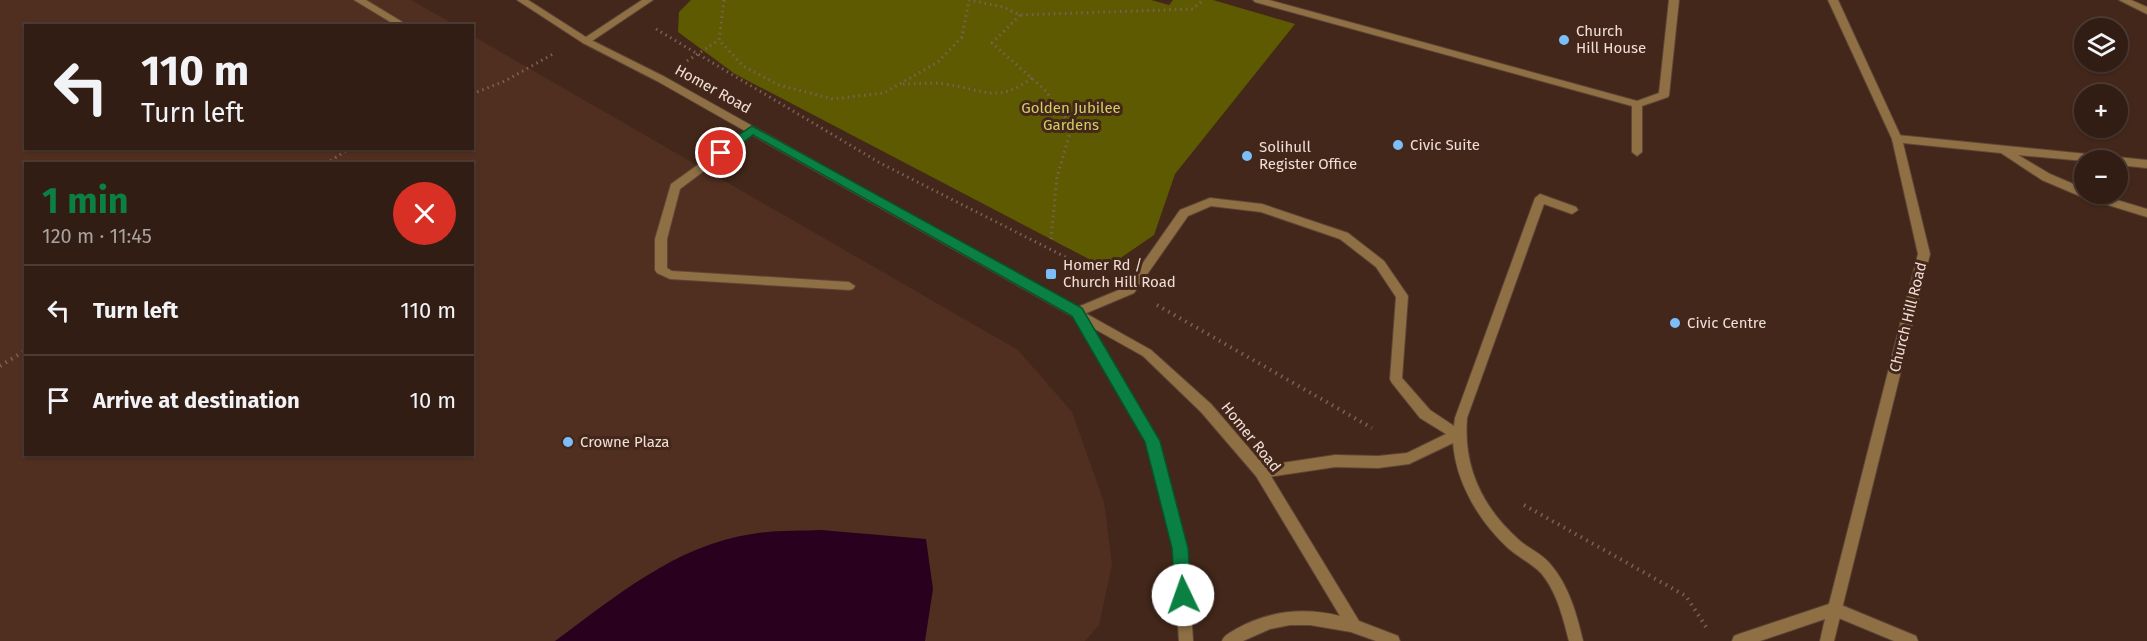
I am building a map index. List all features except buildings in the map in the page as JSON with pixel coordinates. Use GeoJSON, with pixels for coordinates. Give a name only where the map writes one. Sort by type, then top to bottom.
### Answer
{"type":"FeatureCollection","features":[{"type":"Feature","properties":{"kind":"street"},"geometry":{"type":"LineString","coordinates":[[358,0],[401,24]]}},
{"type":"Feature","properties":{"kind":"street","name":"Homer Road"},"geometry":{"type":"LineString","coordinates":[[522,0],[586,40],[752,130],[1147,353],[1206,408],[1261,472],[1354,624]]}},
{"type":"Feature","properties":{"kind":"street"},"geometry":{"type":"LineString","coordinates":[[586,40],[648,0]]}},
{"type":"Feature","properties":{"kind":"street"},"geometry":{"type":"LineString","coordinates":[[1258,0],[1637,104],[1664,95],[1674,0]]}},
{"type":"Feature","properties":{"kind":"street","name":"Church Hill Road"},"geometry":{"type":"LineString","coordinates":[[1827,641],[1924,254],[1897,139],[1833,0]]}},
{"type":"Feature","properties":{"kind":"street"},"geometry":{"type":"LineString","coordinates":[[2124,0],[2147,11]]}},
{"type":"Feature","properties":{"kind":"street"},"geometry":{"type":"LineString","coordinates":[[1637,104],[1637,152]]}},
{"type":"Feature","properties":{"kind":"street"},"geometry":{"type":"LineString","coordinates":[[752,130],[675,187],[661,239],[661,270],[670,275],[849,286]]}},
{"type":"Feature","properties":{"kind":"street"},"geometry":{"type":"LineString","coordinates":[[1897,139],[2074,156]]}},
{"type":"Feature","properties":{"kind":"street"},"geometry":{"type":"LineString","coordinates":[[2001,149],[2046,177],[2074,188]]}},
{"type":"Feature","properties":{"kind":"street"},"geometry":{"type":"LineString","coordinates":[[2128,162],[2147,164]]}},
{"type":"Feature","properties":{"kind":"street"},"geometry":{"type":"LineString","coordinates":[[1572,210],[1540,198],[1461,418],[1458,435],[1465,472],[1482,511],[1514,545],[1545,568],[1558,587],[1576,641]]}},
{"type":"Feature","properties":{"kind":"street"},"geometry":{"type":"LineString","coordinates":[[1186,641],[1180,548],[1152,441],[1077,312],[1130,290],[1184,213],[1210,202],[1262,208],[1344,236],[1380,264],[1402,296],[1396,379],[1425,414],[1458,435]]}},
{"type":"Feature","properties":{"kind":"street"},"geometry":{"type":"LineString","coordinates":[[2120,204],[2147,213]]}},
{"type":"Feature","properties":{"kind":"street"},"geometry":{"type":"LineString","coordinates":[[1261,472],[1335,462],[1378,462],[1409,458],[1458,435]]}},
{"type":"Feature","properties":{"kind":"street"},"geometry":{"type":"LineString","coordinates":[[1739,641],[1834,609],[1911,641]]}},
{"type":"Feature","properties":{"kind":"street"},"geometry":{"type":"LineString","coordinates":[[1229,641],[1248,628],[1295,616],[1354,624],[1393,641]]}},
{"type":"Feature","properties":{"kind":"path"},"geometry":{"type":"LineString","coordinates":[[724,0],[719,40],[743,66],[779,84],[833,99],[884,93],[938,62],[962,37],[969,0],[1003,6],[1020,15],[1193,9],[1203,0]]}},
{"type":"Feature","properties":{"kind":"path"},"geometry":{"type":"LineString","coordinates":[[630,12],[880,163],[1130,290],[1362,420],[1409,458]]}},
{"type":"Feature","properties":{"kind":"path"},"geometry":{"type":"LineString","coordinates":[[1020,15],[992,43],[1044,89],[1072,126],[1057,177],[1050,239]]}},
{"type":"Feature","properties":{"kind":"path"},"geometry":{"type":"LineString","coordinates":[[474,93],[554,55],[546,49]]}},
{"type":"Feature","properties":{"kind":"path"},"geometry":{"type":"LineString","coordinates":[[903,84],[946,84],[969,91],[996,95],[1015,92],[1032,78]]}},
{"type":"Feature","properties":{"kind":"path"},"geometry":{"type":"LineString","coordinates":[[329,162],[347,150]]}},
{"type":"Feature","properties":{"kind":"path"},"geometry":{"type":"LineString","coordinates":[[0,366],[24,351]]}},
{"type":"Feature","properties":{"kind":"path"},"geometry":{"type":"LineString","coordinates":[[1515,500],[1686,596],[1709,632]]}},
{"type":"Feature","properties":{"kind":"shaded area"},"geometry":{"type":"Polygon","coordinates":[[[0,0],[411,0],[453,24],[24,24],[24,150],[474,150],[474,37],[1018,350],[1072,412],[1104,502],[1112,565],[1099,625],[1085,641],[0,641],[0,0]]]}},
{"type":"Feature","properties":{"kind":"shaded area"},"geometry":{"type":"Polygon","coordinates":[[[821,530],[926,539],[933,589],[925,641],[555,641],[648,575],[698,549],[752,534],[821,530]]]}},
{"type":"Feature","properties":{"kind":"green space","name":"Golden Jubilee Gardens"},"geometry":{"type":"Polygon","coordinates":[[[691,0],[1151,0],[1169,5],[1173,0],[1213,0],[1295,24],[1175,174],[1154,235],[1106,268],[735,74],[678,32],[679,12],[691,0]]]}},
{"type":"Feature","properties":{"kind":"place","name":"Church Hill House"},"geometry":{"type":"Point","coordinates":[1564,40]}},
{"type":"Feature","properties":{"kind":"place","name":"Civic Suite"},"geometry":{"type":"Point","coordinates":[1398,145]}},
{"type":"Feature","properties":{"kind":"place","name":"Solihull Register Office"},"geometry":{"type":"Point","coordinates":[1247,156]}},
{"type":"Feature","properties":{"kind":"place","name":"Homer Rd / Church Hill Road"},"geometry":{"type":"Point","coordinates":[1051,274]}},
{"type":"Feature","properties":{"kind":"place","name":"Civic Centre"},"geometry":{"type":"Point","coordinates":[1675,323]}},
{"type":"Feature","properties":{"kind":"place","name":"Crowne Plaza"},"geometry":{"type":"Point","coordinates":[568,442]}},
{"type":"Feature","properties":{"kind":"route"},"geometry":{"type":"LineString","coordinates":[[721,153],[752,130],[1077,312],[1152,441],[1180,548],[1183,595]]}}]}
